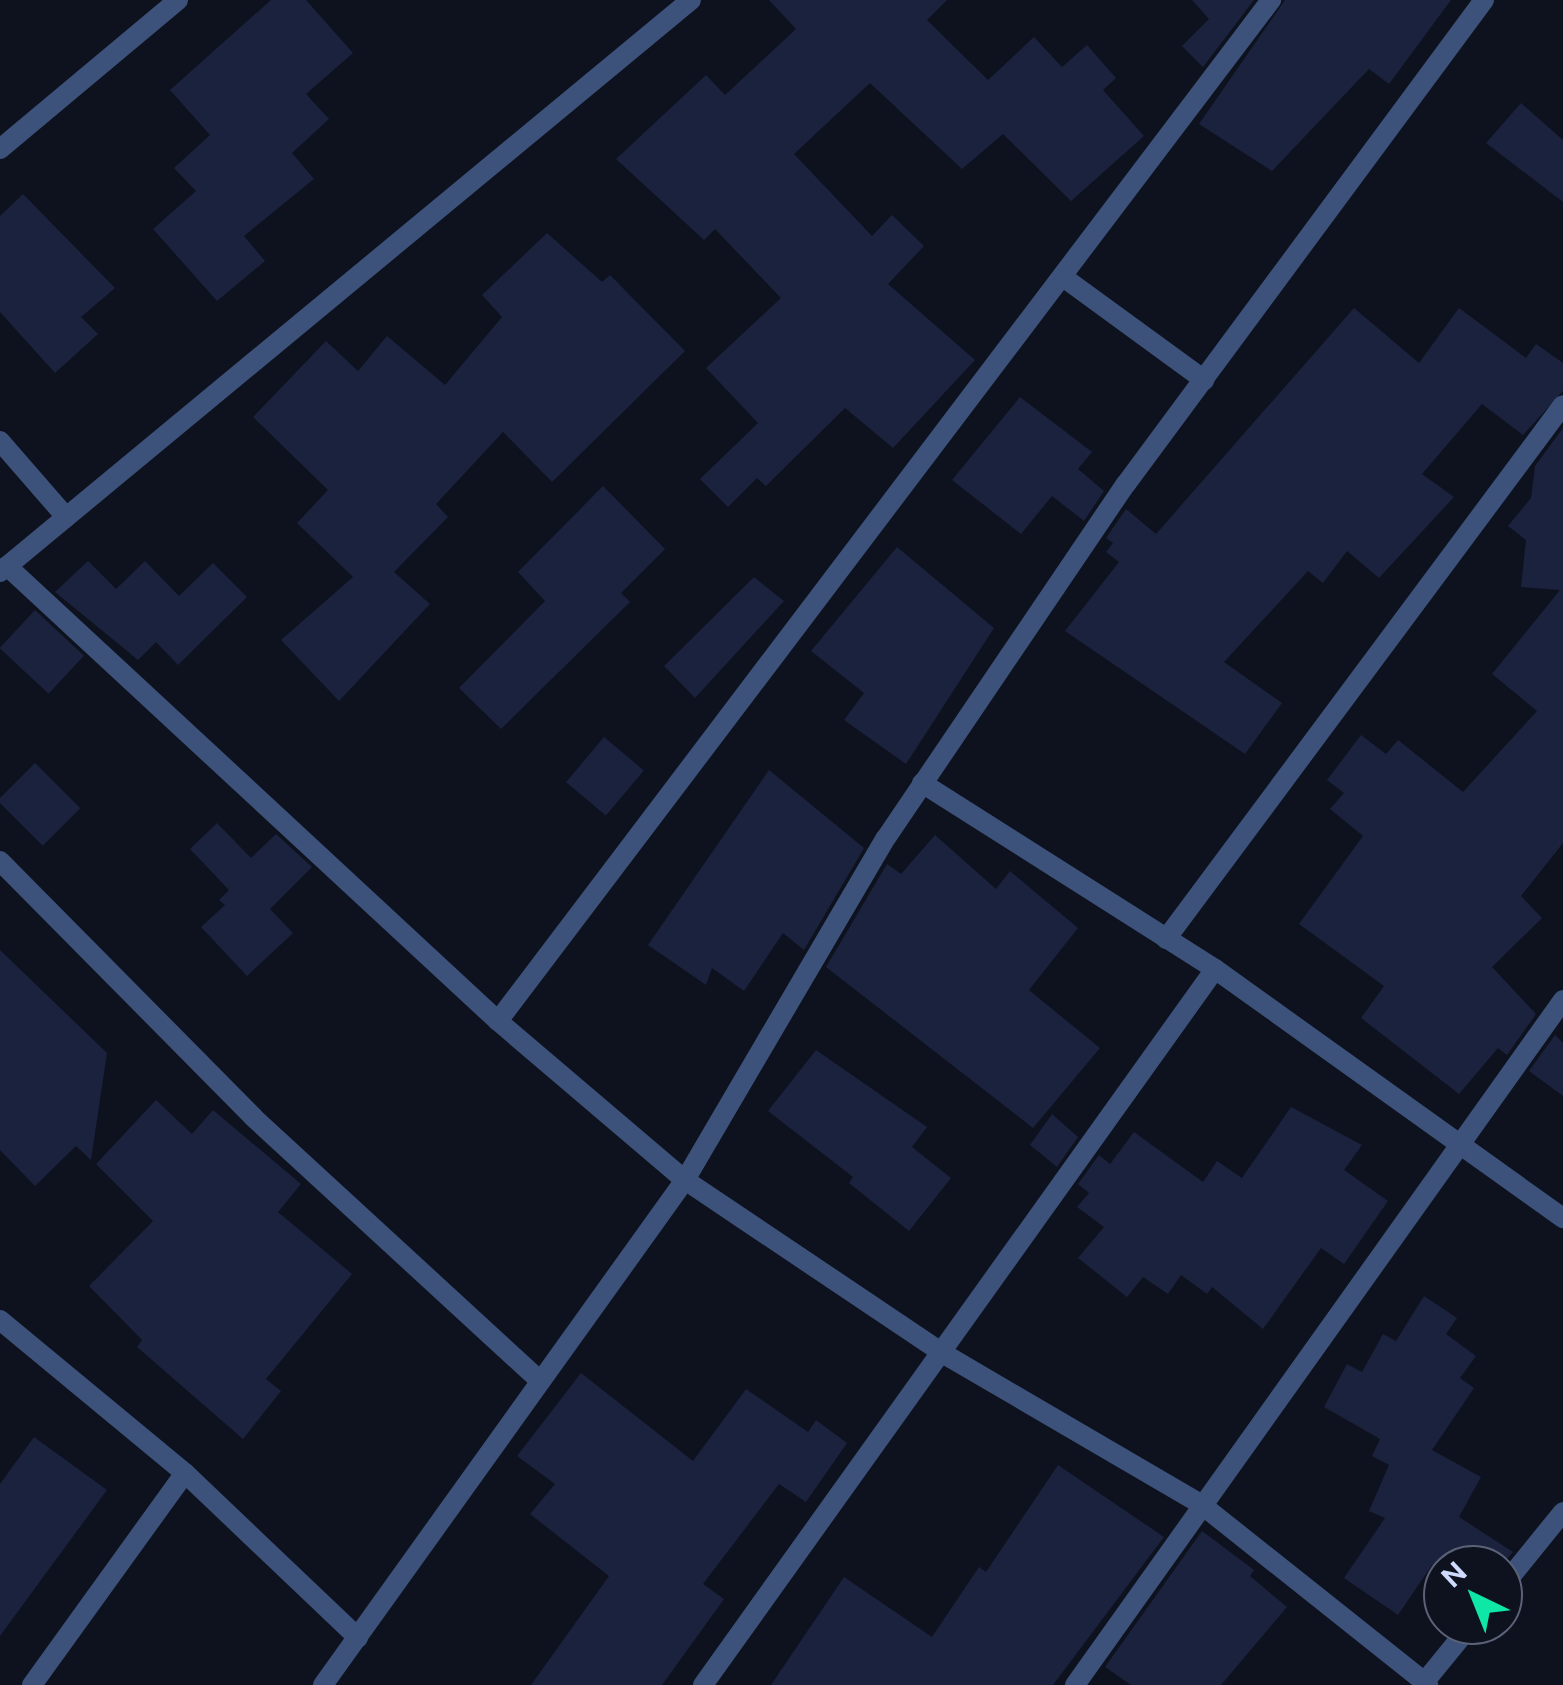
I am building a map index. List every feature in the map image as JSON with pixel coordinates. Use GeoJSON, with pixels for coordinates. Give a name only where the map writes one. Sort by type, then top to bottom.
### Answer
{"type":"FeatureCollection","features":[{"type":"Feature","properties":{"kind":"street"},"geometry":{"type":"LineString","coordinates":[[0,149],[178,0]]}},
{"type":"Feature","properties":{"kind":"street"},"geometry":{"type":"LineString","coordinates":[[498,1020],[1271,0]]}},
{"type":"Feature","properties":{"kind":"street"},"geometry":{"type":"LineString","coordinates":[[323,1685],[685,1180],[922,783],[1204,380],[1484,0]]}},
{"type":"Feature","properties":{"kind":"street"},"geometry":{"type":"LineString","coordinates":[[675,5],[4,569],[498,1020],[685,1180],[944,1354],[1202,1505],[1425,1684],[1455,1645]]}},
{"type":"Feature","properties":{"kind":"street"},"geometry":{"type":"LineString","coordinates":[[1064,278],[1204,380]]}},
{"type":"Feature","properties":{"kind":"street"},"geometry":{"type":"LineString","coordinates":[[1166,939],[1563,406]]}},
{"type":"Feature","properties":{"kind":"street"},"geometry":{"type":"LineString","coordinates":[[0,441],[66,517]]}},
{"type":"Feature","properties":{"kind":"street"},"geometry":{"type":"LineString","coordinates":[[922,783],[1215,969],[1462,1142],[1563,1218]]}},
{"type":"Feature","properties":{"kind":"street"},"geometry":{"type":"LineString","coordinates":[[0,861],[215,1080],[540,1381]]}},
{"type":"Feature","properties":{"kind":"street"},"geometry":{"type":"LineString","coordinates":[[702,1685],[944,1354],[1215,969]]}},
{"type":"Feature","properties":{"kind":"street"},"geometry":{"type":"LineString","coordinates":[[1075,1685],[1563,1000]]}},
{"type":"Feature","properties":{"kind":"street"},"geometry":{"type":"LineString","coordinates":[[0,1320],[184,1473],[358,1638]]}},
{"type":"Feature","properties":{"kind":"street"},"geometry":{"type":"LineString","coordinates":[[32,1685],[184,1473]]}},
{"type":"Feature","properties":{"kind":"street"},"geometry":{"type":"LineString","coordinates":[[1523,1561],[1563,1512]]}},
{"type":"Feature","properties":{"kind":"building"},"geometry":{"type":"Polygon","coordinates":[[[271,0],[306,0],[353,53],[306,94],[329,119],[292,153],[314,179],[244,236],[265,261],[217,301],[153,229],[196,191],[174,168],[210,135],[170,90],[271,0]]]}},
{"type":"Feature","properties":{"kind":"building"},"geometry":{"type":"Polygon","coordinates":[[[769,0],[947,0],[927,20],[988,80],[1034,37],[1062,67],[1087,45],[1116,78],[1103,90],[1144,136],[1071,201],[1003,134],[962,169],[870,83],[794,154],[872,236],[892,215],[924,246],[888,284],[975,360],[893,448],[845,408],[766,486],[757,478],[728,507],[700,479],[758,423],[706,368],[781,298],[715,229],[704,240],[616,159],[706,75],[725,95],[796,29],[769,0]]]}},
{"type":"Feature","properties":{"kind":"building"},"geometry":{"type":"Polygon","coordinates":[[[1192,0],[1254,0],[1203,67],[1182,46],[1209,19],[1192,0]]]}},
{"type":"Feature","properties":{"kind":"building"},"geometry":{"type":"Polygon","coordinates":[[[1285,0],[1451,0],[1389,84],[1369,69],[1272,171],[1199,124],[1285,0]]]}},
{"type":"Feature","properties":{"kind":"building"},"geometry":{"type":"Polygon","coordinates":[[[1521,103],[1563,140],[1563,202],[1486,143],[1521,103]]]}},
{"type":"Feature","properties":{"kind":"building"},"geometry":{"type":"Polygon","coordinates":[[[23,194],[115,288],[81,317],[98,334],[55,373],[0,312],[0,216],[23,194]]]}},
{"type":"Feature","properties":{"kind":"building"},"geometry":{"type":"Polygon","coordinates":[[[547,233],[602,282],[610,275],[685,351],[552,482],[503,432],[436,504],[448,517],[394,572],[430,604],[339,701],[281,640],[353,577],[297,523],[328,490],[253,417],[326,341],[358,371],[387,336],[445,385],[502,317],[482,295],[547,233]]]}},
{"type":"Feature","properties":{"kind":"building"},"geometry":{"type":"Polygon","coordinates":[[[1354,308],[1419,363],[1459,308],[1526,358],[1536,344],[1563,363],[1563,391],[1523,435],[1482,404],[1422,474],[1454,497],[1379,578],[1347,551],[1323,583],[1308,571],[1224,662],[1282,703],[1245,754],[1065,631],[1119,562],[1106,552],[1113,543],[1106,538],[1126,509],[1156,534],[1354,308]]]}},
{"type":"Feature","properties":{"kind":"building"},"geometry":{"type":"Polygon","coordinates":[[[1020,397],[1092,452],[1078,469],[1104,491],[1084,521],[1052,496],[1021,534],[952,480],[1020,397]]]}},
{"type":"Feature","properties":{"kind":"building"},"geometry":{"type":"Polygon","coordinates":[[[1563,428],[1563,843],[1521,896],[1542,918],[1492,967],[1536,1014],[1507,1055],[1498,1048],[1459,1094],[1361,1018],[1384,986],[1299,924],[1363,836],[1330,809],[1344,793],[1327,780],[1361,735],[1386,754],[1398,740],[1463,792],[1537,711],[1492,674],[1560,590],[1521,587],[1526,540],[1508,526],[1531,498],[1535,466],[1563,428]]]}},
{"type":"Feature","properties":{"kind":"building"},"geometry":{"type":"Polygon","coordinates":[[[603,486],[665,549],[621,593],[630,602],[501,729],[459,688],[545,601],[518,572],[603,486]]]}},
{"type":"Feature","properties":{"kind":"building"},"geometry":{"type":"Polygon","coordinates":[[[897,547],[994,628],[906,764],[844,720],[864,693],[811,651],[897,547]]]}},
{"type":"Feature","properties":{"kind":"building"},"geometry":{"type":"Polygon","coordinates":[[[88,561],[116,589],[145,561],[179,596],[213,563],[247,597],[178,665],[156,642],[138,660],[55,592],[88,561]]]}},
{"type":"Feature","properties":{"kind":"building"},"geometry":{"type":"Polygon","coordinates":[[[754,577],[784,601],[695,698],[664,666],[754,577]]]}},
{"type":"Feature","properties":{"kind":"building"},"geometry":{"type":"Polygon","coordinates":[[[35,610],[84,656],[49,694],[0,648],[35,610]]]}},
{"type":"Feature","properties":{"kind":"building"},"geometry":{"type":"Polygon","coordinates":[[[604,737],[644,770],[606,816],[566,782],[604,737]]]}},
{"type":"Feature","properties":{"kind":"building"},"geometry":{"type":"Polygon","coordinates":[[[35,763],[80,808],[43,846],[0,803],[0,798],[35,763]]]}},
{"type":"Feature","properties":{"kind":"building"},"geometry":{"type":"Polygon","coordinates":[[[769,770],[864,848],[804,950],[783,933],[744,991],[712,968],[706,985],[648,945],[769,770]]]}},
{"type":"Feature","properties":{"kind":"building"},"geometry":{"type":"Polygon","coordinates":[[[217,823],[251,858],[276,834],[312,867],[270,909],[293,933],[247,976],[201,927],[225,905],[219,900],[229,890],[190,849],[217,823]]]}},
{"type":"Feature","properties":{"kind":"building"},"geometry":{"type":"Polygon","coordinates":[[[935,835],[996,889],[1010,871],[1078,928],[1029,990],[1100,1048],[1033,1128],[826,967],[887,864],[901,874],[935,835]]]}},
{"type":"Feature","properties":{"kind":"building"},"geometry":{"type":"Polygon","coordinates":[[[0,950],[107,1053],[91,1160],[76,1146],[35,1186],[0,1150],[0,950]]]}},
{"type":"Feature","properties":{"kind":"building"},"geometry":{"type":"Polygon","coordinates":[[[1555,1035],[1563,1043],[1563,1096],[1529,1071],[1555,1035]]]}},
{"type":"Feature","properties":{"kind":"building"},"geometry":{"type":"Polygon","coordinates":[[[816,1050],[927,1127],[912,1147],[951,1178],[909,1231],[849,1183],[853,1177],[768,1111],[816,1050]]]}},
{"type":"Feature","properties":{"kind":"building"},"geometry":{"type":"Polygon","coordinates":[[[156,1100],[192,1134],[213,1110],[301,1184],[278,1212],[352,1274],[266,1379],[281,1391],[243,1439],[137,1347],[142,1340],[89,1286],[153,1221],[96,1164],[156,1100]]]}},
{"type":"Feature","properties":{"kind":"building"},"geometry":{"type":"Polygon","coordinates":[[[1291,1107],[1362,1145],[1344,1170],[1388,1201],[1344,1264],[1321,1248],[1263,1329],[1212,1287],[1207,1294],[1181,1275],[1168,1294],[1143,1277],[1127,1297],[1078,1258],[1104,1227],[1077,1207],[1089,1193],[1078,1184],[1099,1155],[1110,1164],[1134,1132],[1203,1182],[1217,1161],[1242,1178],[1291,1107]]]}},
{"type":"Feature","properties":{"kind":"building"},"geometry":{"type":"Polygon","coordinates":[[[1052,1114],[1078,1137],[1057,1167],[1030,1145],[1052,1114]]]}},
{"type":"Feature","properties":{"kind":"building"},"geometry":{"type":"Polygon","coordinates":[[[1424,1296],[1457,1318],[1446,1334],[1476,1356],[1460,1378],[1474,1388],[1432,1450],[1481,1477],[1459,1517],[1502,1545],[1423,1545],[1423,1578],[1398,1615],[1344,1578],[1385,1518],[1369,1511],[1389,1465],[1372,1456],[1380,1439],[1324,1407],[1347,1364],[1362,1372],[1383,1334],[1396,1341],[1424,1296]]]}},
{"type":"Feature","properties":{"kind":"building"},"geometry":{"type":"Polygon","coordinates":[[[581,1373],[693,1461],[746,1389],[808,1432],[816,1420],[847,1443],[806,1502],[779,1484],[703,1584],[724,1599],[662,1685],[531,1685],[609,1576],[530,1514],[555,1484],[517,1456],[581,1373]]]}},
{"type":"Feature","properties":{"kind":"building"},"geometry":{"type":"Polygon","coordinates":[[[34,1437],[107,1490],[0,1636],[0,1484],[34,1437]]]}},
{"type":"Feature","properties":{"kind":"building"},"geometry":{"type":"Polygon","coordinates":[[[1058,1465],[1164,1537],[1053,1685],[771,1685],[844,1577],[932,1637],[979,1567],[986,1572],[1058,1465]]]}},
{"type":"Feature","properties":{"kind":"building"},"geometry":{"type":"Polygon","coordinates":[[[1202,1531],[1254,1570],[1250,1576],[1287,1607],[1221,1685],[1131,1685],[1105,1667],[1202,1531]]]}}]}
